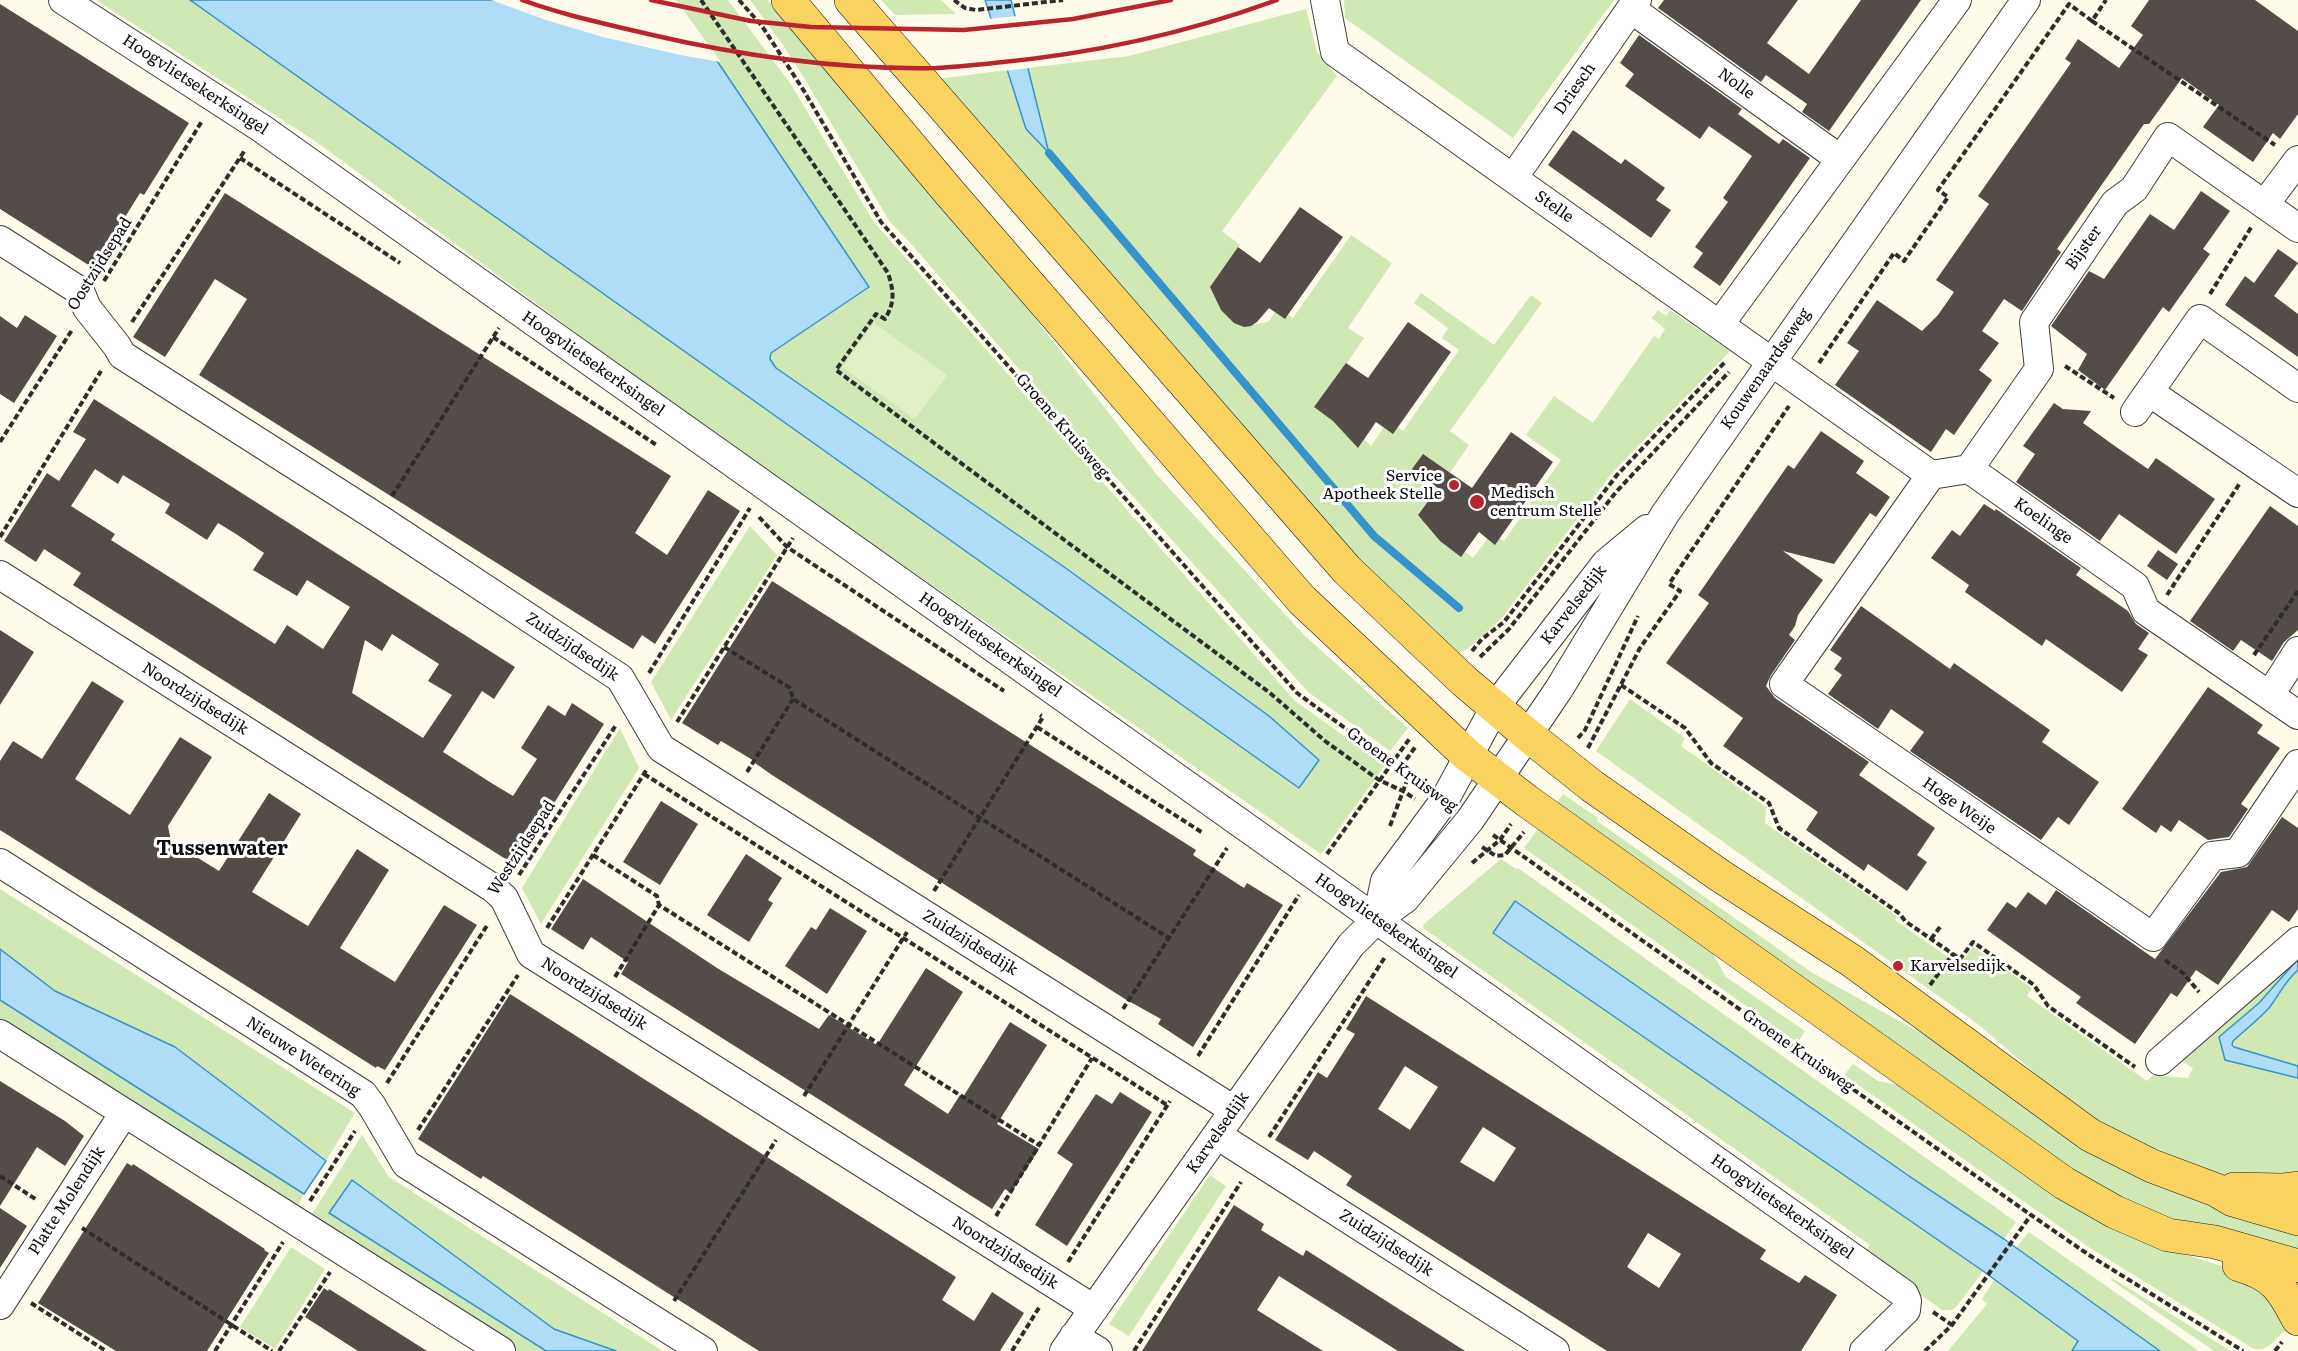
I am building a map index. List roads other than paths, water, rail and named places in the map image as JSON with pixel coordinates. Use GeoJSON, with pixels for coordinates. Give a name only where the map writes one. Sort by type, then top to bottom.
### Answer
{"type":"FeatureCollection","features":[{"type":"Feature","properties":{"kind":"main road"},"geometry":{"type":"LineString","coordinates":[[788,0],[949,192],[1302,600],[1467,755],[1498,780],[2064,1183],[2115,1212],[2169,1235],[2206,1255],[2265,1274],[2277,1283],[2298,1319]]}},
{"type":"Feature","properties":{"kind":"main road"},"geometry":{"type":"LineString","coordinates":[[851,0],[1347,570],[1460,677],[1529,736],[1592,786],[1719,875],[1852,961],[2090,1135],[2152,1166],[2216,1190],[2233,1200],[2298,1219]]}},
{"type":"Feature","properties":{"kind":"main road"},"geometry":{"type":"LineString","coordinates":[[2216,1190],[2298,1188]]}},
{"type":"Feature","properties":{"kind":"main road"},"geometry":{"type":"LineString","coordinates":[[2169,1235],[2215,1242],[2298,1266]]}},
{"type":"Feature","properties":{"kind":"street","name":"Hoogvlietsekerksingel"},"geometry":{"type":"LineString","coordinates":[[63,0],[217,98],[758,496],[807,516],[1301,886],[1377,919],[1904,1294],[1907,1301],[1906,1310],[1864,1351]]}},
{"type":"Feature","properties":{"kind":"street","name":"Stelle"},"geometry":{"type":"LineString","coordinates":[[1325,0],[1335,52],[1720,324],[1740,353],[1772,361]]}},
{"type":"Feature","properties":{"kind":"street","name":"Nolle"},"geometry":{"type":"LineString","coordinates":[[1634,4],[1840,159]]}},
{"type":"Feature","properties":{"kind":"street","name":"Driesch"},"geometry":{"type":"LineString","coordinates":[[1513,178],[1634,4]]}},
{"type":"Feature","properties":{"kind":"street"},"geometry":{"type":"LineString","coordinates":[[1720,324],[1840,159],[1945,4]]}},
{"type":"Feature","properties":{"kind":"street","name":"Kouwenaardseweg"},"geometry":{"type":"LineString","coordinates":[[1529,736],[1665,514],[2024,4]]}},
{"type":"Feature","properties":{"kind":"street","name":"Bijster"},"geometry":{"type":"LineString","coordinates":[[1969,469],[2039,369],[2034,322],[2115,203],[2133,189],[2168,137],[2298,228]]}},
{"type":"Feature","properties":{"kind":"street"},"geometry":{"type":"LineString","coordinates":[[2265,204],[2298,160]]}},
{"type":"Feature","properties":{"kind":"street","name":"Zuidzijdsedijk"},"geometry":{"type":"LineString","coordinates":[[0,240],[80,291],[87,308],[122,355],[378,518],[620,678],[660,748],[1234,1110]]}},
{"type":"Feature","properties":{"kind":"street"},"geometry":{"type":"LineString","coordinates":[[2298,388],[2200,319],[2142,402],[2253,463],[2298,493]]}},
{"type":"Feature","properties":{"kind":"street"},"geometry":{"type":"LineString","coordinates":[[1772,361],[1931,475],[1969,469]]}},
{"type":"Feature","properties":{"kind":"street","name":"Koelinge"},"geometry":{"type":"LineString","coordinates":[[1969,469],[2135,586],[2146,611],[2298,715]]}},
{"type":"Feature","properties":{"kind":"street","name":"Hoge Weije"},"geometry":{"type":"LineString","coordinates":[[1931,475],[1784,684],[2002,836],[2153,937],[2212,856],[2238,853],[2298,764]]}},
{"type":"Feature","properties":{"kind":"street","name":"Karvelsedijk"},"geometry":{"type":"LineString","coordinates":[[1495,707],[1606,563],[1665,514]]}},
{"type":"Feature","properties":{"kind":"street","name":"Noordzijdsedijk"},"geometry":{"type":"LineString","coordinates":[[0,575],[493,888],[504,898],[531,954],[1094,1309]]}},
{"type":"Feature","properties":{"kind":"street"},"geometry":{"type":"LineString","coordinates":[[2270,695],[2298,651]]}},
{"type":"Feature","properties":{"kind":"street"},"geometry":{"type":"LineString","coordinates":[[1377,919],[1385,881],[1439,807],[1495,707]]}},
{"type":"Feature","properties":{"kind":"street"},"geometry":{"type":"LineString","coordinates":[[1498,780],[1529,736]]}},
{"type":"Feature","properties":{"kind":"street","name":"Karvelsedijk"},"geometry":{"type":"LineString","coordinates":[[1069,1344],[1351,945],[1377,919],[1405,899],[1498,780]]}},
{"type":"Feature","properties":{"kind":"street","name":"Nieuwe Wetering"},"geometry":{"type":"LineString","coordinates":[[0,863],[363,1094],[406,1164],[703,1351]]}},
{"type":"Feature","properties":{"kind":"street"},"geometry":{"type":"LineString","coordinates":[[2160,1061],[2298,941]]}},
{"type":"Feature","properties":{"kind":"street"},"geometry":{"type":"LineString","coordinates":[[0,1034],[501,1351]]}},
{"type":"Feature","properties":{"kind":"street","name":"Platte Molendijk"},"geometry":{"type":"LineString","coordinates":[[5,1298],[124,1113]]}},
{"type":"Feature","properties":{"kind":"street","name":"Zuidzijdsedijk"},"geometry":{"type":"LineString","coordinates":[[1217,1135],[1555,1351]]}},
{"type":"Feature","properties":{"kind":"street"},"geometry":{"type":"LineString","coordinates":[[1069,1344],[1098,1351]]}},
{"type":"Feature","properties":{"kind":"water"},"geometry":{"type":"Polygon","coordinates":[[[190,0],[672,0],[697,31],[869,287],[771,353],[770,359],[776,368],[1067,569],[1269,716],[1319,760],[1299,788],[190,0]]]}},
{"type":"Feature","properties":{"kind":"water"},"geometry":{"type":"Polygon","coordinates":[[[985,0],[1011,0],[1049,153],[1026,129],[985,0]]]}},
{"type":"Feature","properties":{"kind":"water"},"geometry":{"type":"Polygon","coordinates":[[[1515,901],[1909,1176],[2004,1239],[2160,1351],[2072,1351],[2078,1341],[1983,1271],[1493,933],[1515,901]]]}},
{"type":"Feature","properties":{"kind":"water"},"geometry":{"type":"Polygon","coordinates":[[[0,949],[55,991],[175,1047],[326,1161],[304,1194],[0,1000],[0,949]]]}},
{"type":"Feature","properties":{"kind":"water"},"geometry":{"type":"Polygon","coordinates":[[[2298,959],[2298,970],[2269,1008],[2233,1041],[2232,1045],[2298,1066],[2298,1078],[2225,1060],[2219,1037],[2259,1003],[2298,959]]]}},
{"type":"Feature","properties":{"kind":"water"},"geometry":{"type":"Polygon","coordinates":[[[352,1180],[554,1329],[616,1351],[546,1351],[329,1213],[352,1180]]]}},
{"type":"Feature","properties":{"kind":"waterway"},"geometry":{"type":"LineString","coordinates":[[1049,153],[1374,536],[1459,608]]}},
{"type":"Feature","properties":{"kind":"railway"},"geometry":{"type":"LineString","coordinates":[[522,0],[585,19],[719,49],[827,64],[900,68],[980,64],[1102,48],[1173,33],[1277,0]]}},
{"type":"Feature","properties":{"kind":"railway"},"geometry":{"type":"LineString","coordinates":[[651,0],[751,21],[811,27],[964,30],[1073,19],[1171,0]]}},
{"type":"Feature","properties":{"kind":"place","name":"Service Apotheek Stelle"},"geometry":{"type":"Point","coordinates":[1454,485]}},
{"type":"Feature","properties":{"kind":"place","name":"Medisch centrum Stelle"},"geometry":{"type":"Point","coordinates":[1477,502]}},
{"type":"Feature","properties":{"kind":"place","name":"Karvelsedijk"},"geometry":{"type":"Point","coordinates":[1898,966]}},
{"type":"Feature","properties":{"kind":"district","name":"Tussenwater"},"geometry":{"type":"Point","coordinates":[222,849]}}]}
